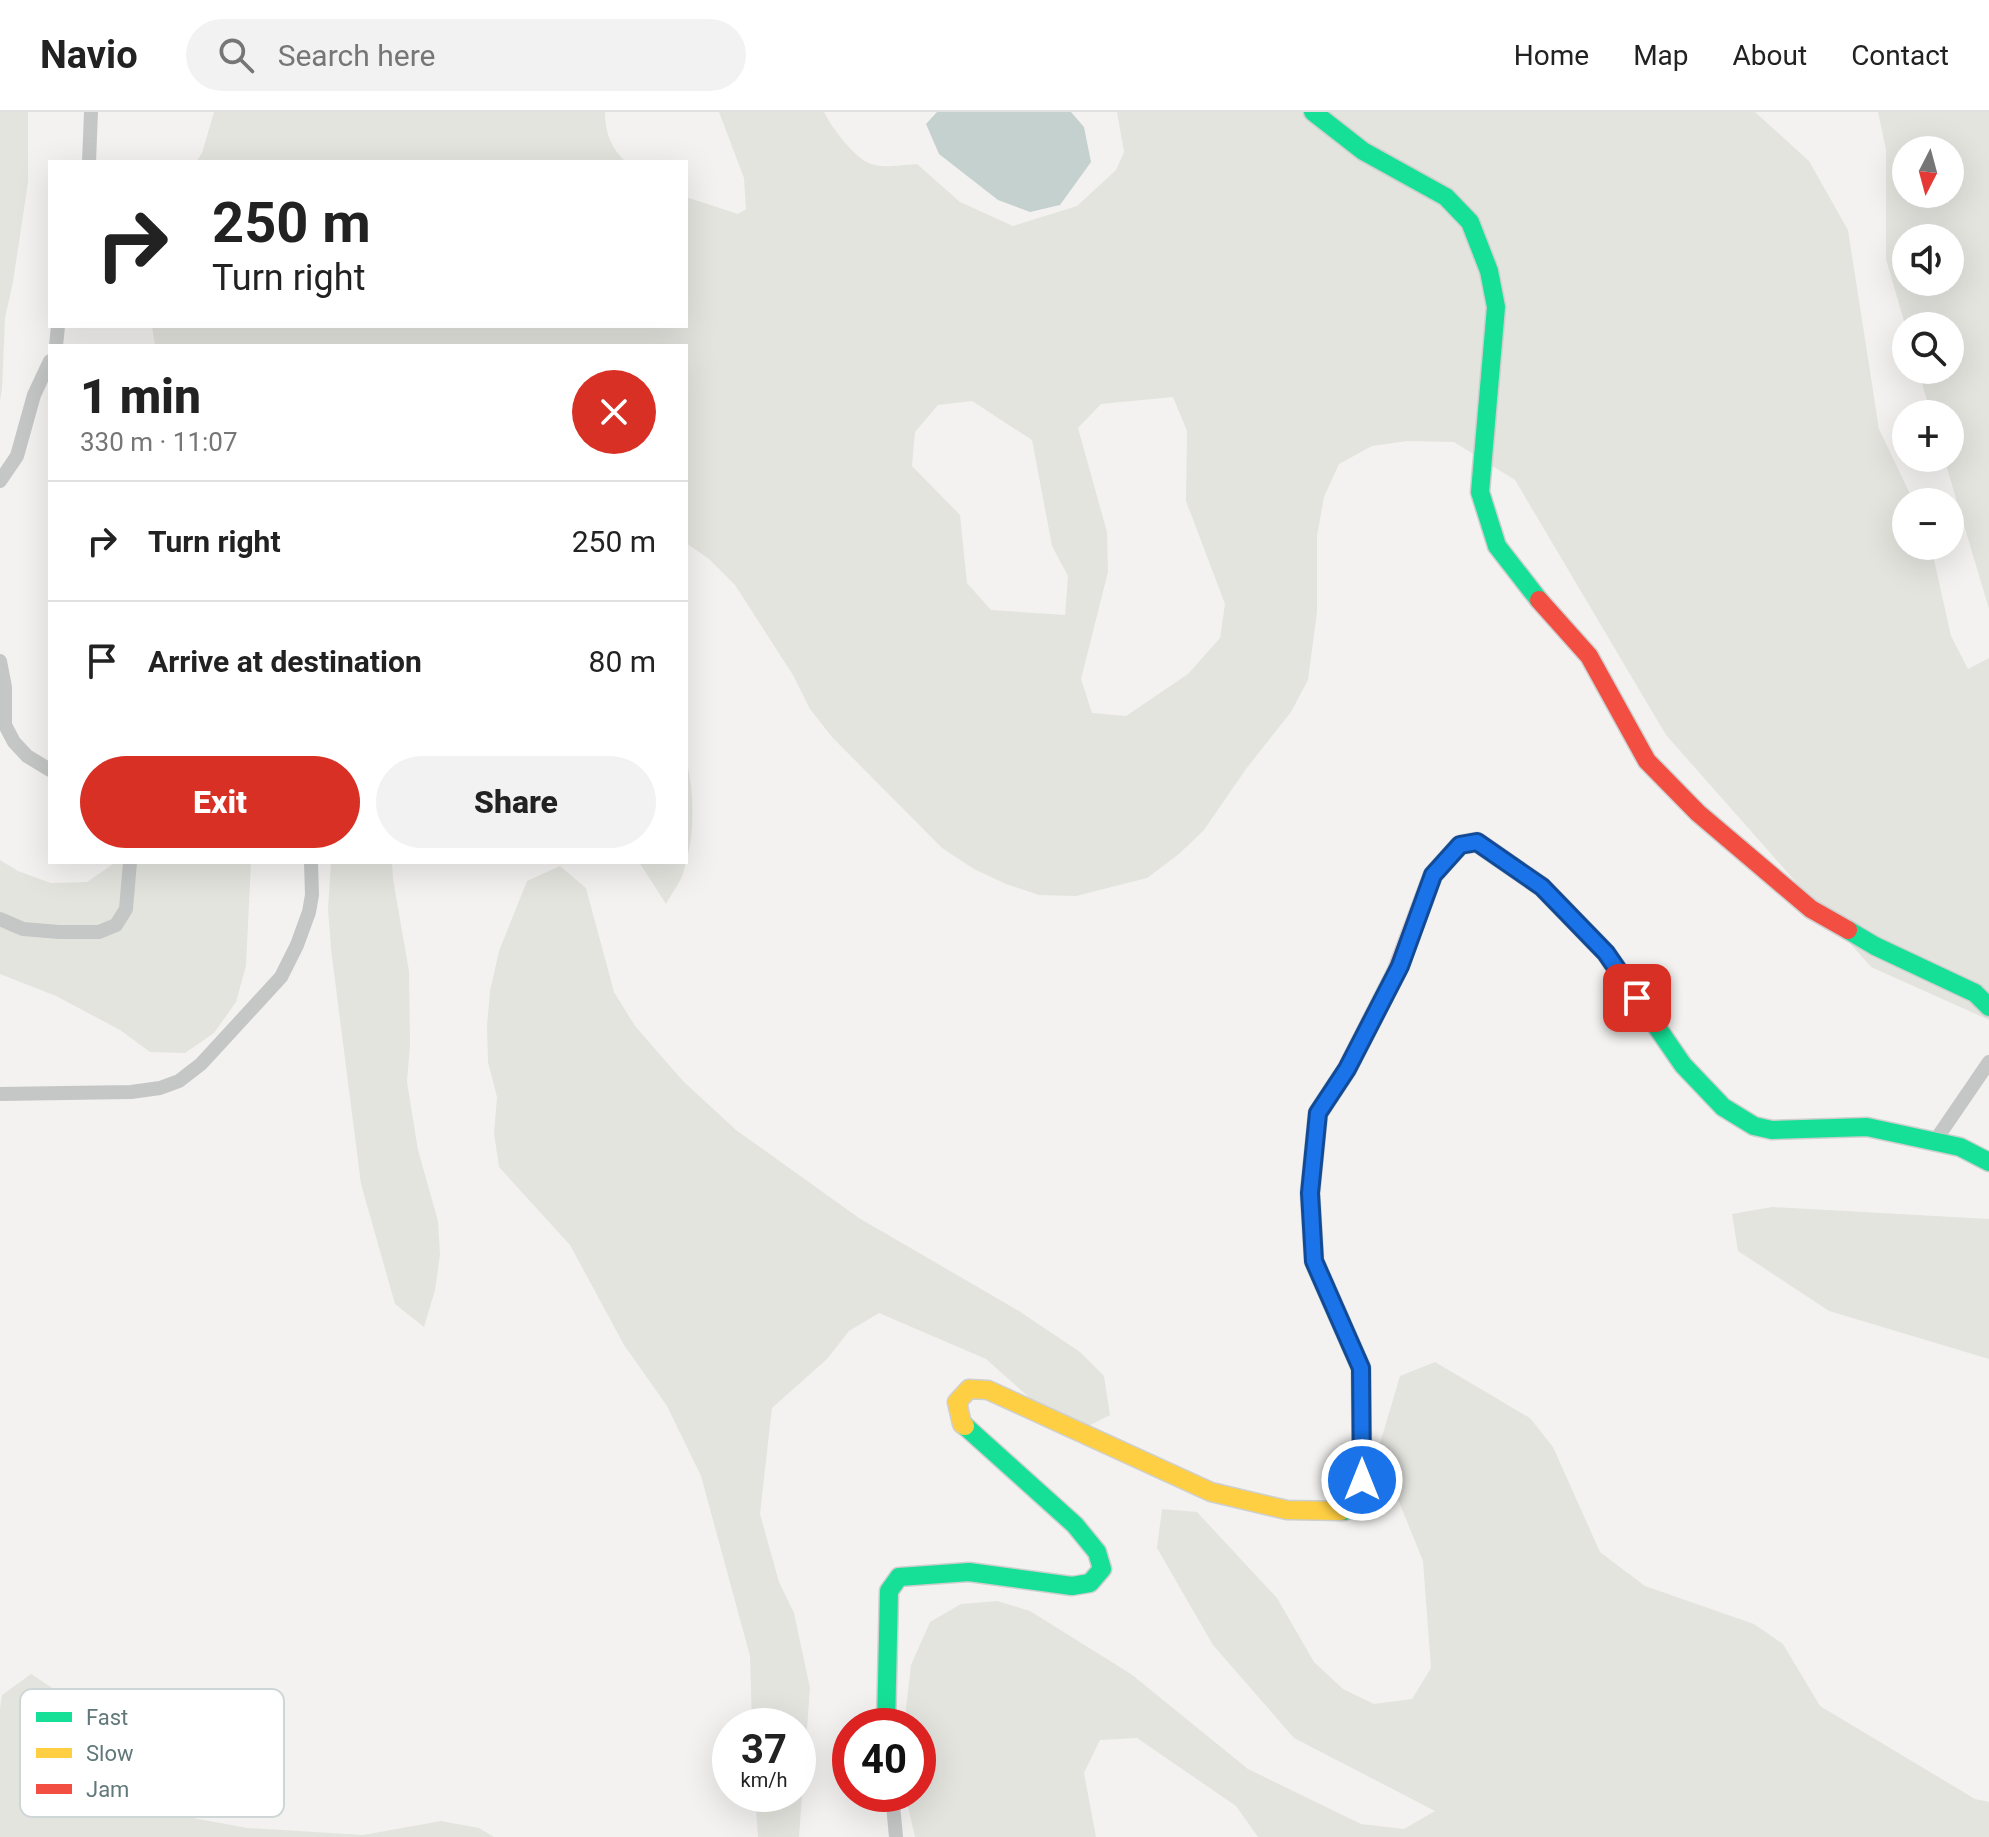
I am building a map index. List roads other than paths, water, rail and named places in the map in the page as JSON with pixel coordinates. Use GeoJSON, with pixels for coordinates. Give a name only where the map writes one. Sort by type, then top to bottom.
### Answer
{"type":"FeatureCollection","features":[{"type":"Feature","properties":{"kind":"street"},"geometry":{"type":"LineString","coordinates":[[89,160],[91,112]]}},
{"type":"Feature","properties":{"kind":"street"},"geometry":{"type":"LineString","coordinates":[[1313,112],[1363,151],[1446,197],[1470,222],[1489,271],[1496,307],[1480,492],[1497,546],[1528,588],[1589,656],[1647,761],[1698,813],[1811,909],[1875,946],[1975,993],[1989,1007]]}},
{"type":"Feature","properties":{"kind":"street"},"geometry":{"type":"LineString","coordinates":[[0,481],[17,456],[34,395],[48,365]]}},
{"type":"Feature","properties":{"kind":"street"},"geometry":{"type":"LineString","coordinates":[[0,661],[5,687],[5,725],[14,742],[27,756],[48,769]]}},
{"type":"Feature","properties":{"kind":"street"},"geometry":{"type":"LineString","coordinates":[[886,1708],[889,1591],[899,1577],[969,1572],[1072,1586],[1090,1583],[1102,1569],[1097,1552],[1075,1525],[962,1424],[957,1402],[969,1389],[988,1390],[1211,1492],[1287,1510],[1344,1511],[1362,1480],[1361,1368],[1314,1261],[1310,1193],[1318,1113],[1347,1069],[1400,966],[1433,875],[1460,845],[1477,842],[1542,887],[1606,953],[1683,1065],[1723,1107],[1754,1126],[1772,1130],[1867,1127],[1960,1147],[1989,1162]]}},
{"type":"Feature","properties":{"kind":"street"},"geometry":{"type":"LineString","coordinates":[[0,919],[23,929],[99,932],[116,925],[126,909],[130,864]]}},
{"type":"Feature","properties":{"kind":"street"},"geometry":{"type":"LineString","coordinates":[[0,1094],[131,1092],[160,1088],[179,1081],[201,1064],[281,977],[309,912],[311,864]]}},
{"type":"Feature","properties":{"kind":"street"},"geometry":{"type":"LineString","coordinates":[[1935,1141],[1989,1062]]}},
{"type":"Feature","properties":{"kind":"street"},"geometry":{"type":"LineString","coordinates":[[894,1812],[896,1837]]}}]}
